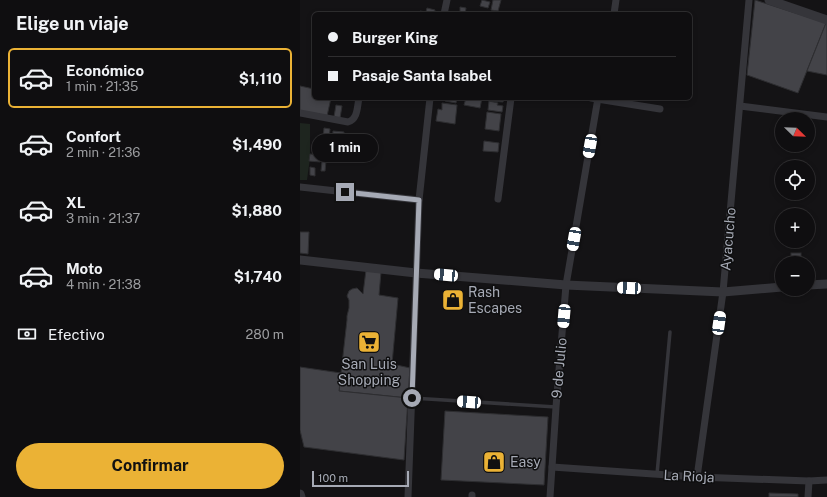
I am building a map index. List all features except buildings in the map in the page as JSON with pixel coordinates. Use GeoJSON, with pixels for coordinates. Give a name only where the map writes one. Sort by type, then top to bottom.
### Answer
{"type":"FeatureCollection","features":[{"type":"Feature","properties":{"kind":"street"},"geometry":{"type":"LineString","coordinates":[[444,12],[447,0]]}},
{"type":"Feature","properties":{"kind":"street"},"geometry":{"type":"LineString","coordinates":[[614,12],[616,0]]}},
{"type":"Feature","properties":{"kind":"street","name":"Ayacucho"},"geometry":{"type":"LineString","coordinates":[[697,477],[723,292],[749,0]]}},
{"type":"Feature","properties":{"kind":"street"},"geometry":{"type":"LineString","coordinates":[[769,0],[827,20]]}},
{"type":"Feature","properties":{"kind":"street"},"geometry":{"type":"LineString","coordinates":[[300,113],[350,122],[354,118],[358,100]]}},
{"type":"Feature","properties":{"kind":"street"},"geometry":{"type":"LineString","coordinates":[[408,497],[419,200],[430,100]]}},
{"type":"Feature","properties":{"kind":"street"},"geometry":{"type":"LineString","coordinates":[[498,199],[511,100]]}},
{"type":"Feature","properties":{"kind":"street","name":"9 de Julio"},"geometry":{"type":"LineString","coordinates":[[550,497],[566,285],[596,100]]}},
{"type":"Feature","properties":{"kind":"street"},"geometry":{"type":"LineString","coordinates":[[608,100],[660,109]]}},
{"type":"Feature","properties":{"kind":"street"},"geometry":{"type":"LineString","coordinates":[[740,106],[827,117]]}},
{"type":"Feature","properties":{"kind":"street"},"geometry":{"type":"LineString","coordinates":[[300,187],[419,200]]}},
{"type":"Feature","properties":{"kind":"street"},"geometry":{"type":"LineString","coordinates":[[300,260],[566,285],[723,292],[775,288]]}},
{"type":"Feature","properties":{"kind":"street"},"geometry":{"type":"LineString","coordinates":[[815,285],[827,284]]}},
{"type":"Feature","properties":{"kind":"street","name":"La Rioja"},"geometry":{"type":"LineString","coordinates":[[552,467],[697,477],[810,481],[827,480]]}},
{"type":"Feature","properties":{"kind":"street"},"geometry":{"type":"LineString","coordinates":[[808,497],[810,481]]}},
{"type":"Feature","properties":{"kind":"lane"},"geometry":{"type":"LineString","coordinates":[[657,474],[670,332]]}},
{"type":"Feature","properties":{"kind":"lane"},"geometry":{"type":"LineString","coordinates":[[412,398],[556,407]]}},
{"type":"Feature","properties":{"kind":"shaded area"},"geometry":{"type":"Polygon","coordinates":[[[300,123],[310,124],[310,158],[307,180],[300,180],[300,123]]]}},
{"type":"Feature","properties":{"kind":"place","name":"Rash Escapes"},"geometry":{"type":"Point","coordinates":[453,300]}},
{"type":"Feature","properties":{"kind":"place","name":"San Luis Shopping"},"geometry":{"type":"Point","coordinates":[369,342]}},
{"type":"Feature","properties":{"kind":"place","name":"Easy"},"geometry":{"type":"Point","coordinates":[494,462]}},
{"type":"Feature","properties":{"kind":"route"},"geometry":{"type":"LineString","coordinates":[[345,192],[419,200],[412,398]]}}]}
